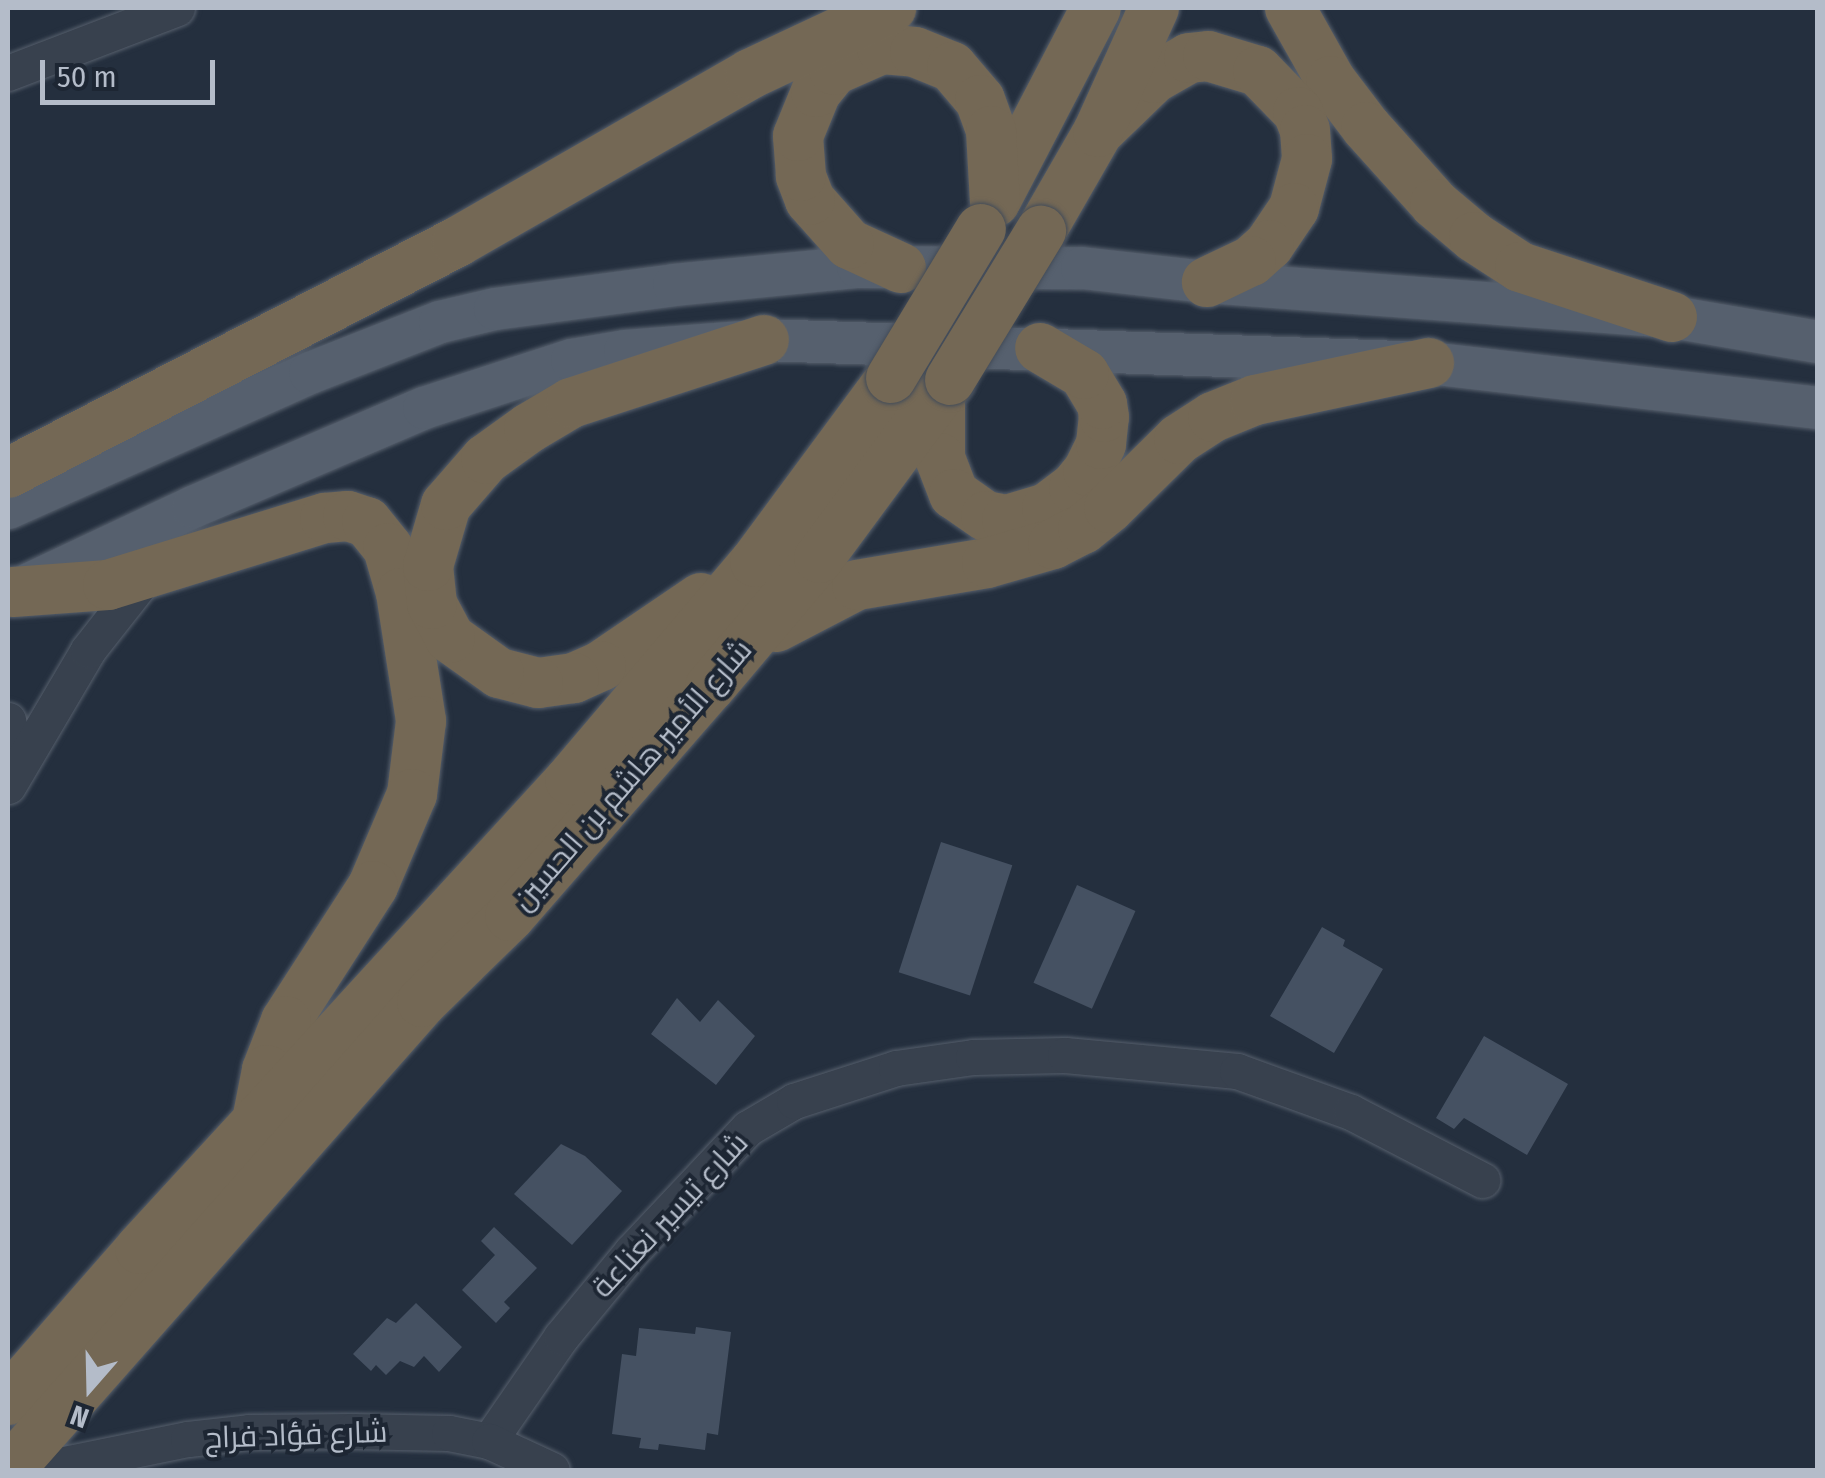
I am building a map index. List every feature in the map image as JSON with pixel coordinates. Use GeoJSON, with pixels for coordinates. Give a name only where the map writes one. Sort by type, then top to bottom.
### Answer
{"type":"FeatureCollection","features":[{"type":"Feature","properties":{"kind":"highway"},"geometry":{"type":"LineString","coordinates":[[8,473],[457,242],[750,74],[891,8]]}},
{"type":"Feature","properties":{"kind":"highway","name":"شارع الأمير هاشم بن الحسين"},"geometry":{"type":"LineString","coordinates":[[8,1400],[257,1121],[491,870],[755,562],[891,378],[988,216],[1096,8]]}},
{"type":"Feature","properties":{"kind":"highway","name":"شارع الأمير هاشم بن الحسين"},"geometry":{"type":"LineString","coordinates":[[9,1470],[422,1002],[510,916],[819,558],[945,388],[1042,231],[1098,132],[1154,8]]}},
{"type":"Feature","properties":{"kind":"highway"},"geometry":{"type":"LineString","coordinates":[[1290,8],[1332,82],[1366,127],[1435,204],[1474,237],[1520,267],[1672,318]]}},
{"type":"Feature","properties":{"kind":"highway"},"geometry":{"type":"LineString","coordinates":[[901,268],[848,244],[827,224],[801,176],[798,136],[816,92],[834,70],[882,49],[915,52],[952,67],[980,100],[991,131],[988,216]]}},
{"type":"Feature","properties":{"kind":"highway"},"geometry":{"type":"LineString","coordinates":[[1098,132],[1154,78],[1189,58],[1208,56],[1243,64],[1274,83],[1291,103],[1305,130],[1307,159],[1294,208],[1270,245],[1250,262],[1207,282]]}},
{"type":"Feature","properties":{"kind":"highway"},"geometry":{"type":"LineString","coordinates":[[755,562],[601,666],[574,678],[538,683],[499,673],[450,638],[438,620],[428,586],[434,536],[446,505],[486,459],[571,403],[764,340]]}},
{"type":"Feature","properties":{"kind":"highway"},"geometry":{"type":"LineString","coordinates":[[945,388],[940,458],[954,494],[986,516],[1006,520],[1047,508],[1074,488],[1088,471],[1102,444],[1104,418],[1102,404],[1084,374],[1040,348]]}},
{"type":"Feature","properties":{"kind":"highway"},"geometry":{"type":"LineString","coordinates":[[750,641],[857,585],[987,563],[1053,544],[1109,508],[1178,439],[1213,417],[1255,400],[1430,364]]}},
{"type":"Feature","properties":{"kind":"highway"},"geometry":{"type":"LineString","coordinates":[[10,593],[76,590],[147,575],[302,524],[348,516],[367,522],[381,535],[401,593],[421,721],[412,794],[373,886],[286,1021],[267,1070],[257,1121]]}},
{"type":"Feature","properties":{"kind":"main road"},"geometry":{"type":"LineString","coordinates":[[8,508],[310,373],[440,322],[496,309],[674,285],[858,267],[1082,268],[1207,282],[1672,318],[1818,342]]}},
{"type":"Feature","properties":{"kind":"main road"},"geometry":{"type":"LineString","coordinates":[[10,593],[192,507],[424,408],[572,360],[624,351],[764,340],[1430,364],[1818,408]]}},
{"type":"Feature","properties":{"kind":"main road"},"geometry":{"type":"LineString","coordinates":[[1772,405],[1818,422]]}},
{"type":"Feature","properties":{"kind":"street"},"geometry":{"type":"LineString","coordinates":[[8,73],[177,8]]}},
{"type":"Feature","properties":{"kind":"street"},"geometry":{"type":"LineString","coordinates":[[13,776],[88,650],[147,575]]}},
{"type":"Feature","properties":{"kind":"street"},"geometry":{"type":"LineString","coordinates":[[8,720],[13,776]]}},
{"type":"Feature","properties":{"kind":"street","name":"شارع تيسير نعناعة"},"geometry":{"type":"LineString","coordinates":[[489,1441],[561,1337],[630,1252],[748,1128],[794,1101],[896,1068],[974,1057],[1066,1055],[1237,1072],[1350,1112],[1482,1180]]}},
{"type":"Feature","properties":{"kind":"street"},"geometry":{"type":"LineString","coordinates":[[73,1399],[62,1428],[69,1444],[101,1456]]}},
{"type":"Feature","properties":{"kind":"street","name":"شارع فؤاد فراج"},"geometry":{"type":"LineString","coordinates":[[35,1470],[249,1432],[434,1433],[489,1441],[552,1470]]}},
{"type":"Feature","properties":{"kind":"building"},"geometry":{"type":"Polygon","coordinates":[[[941,842],[1012,865],[970,995],[899,972],[941,842]]]}},
{"type":"Feature","properties":{"kind":"building"},"geometry":{"type":"Polygon","coordinates":[[[1077,885],[1135,911],[1092,1009],[1033,983],[1077,885]]]}},
{"type":"Feature","properties":{"kind":"building"},"geometry":{"type":"Polygon","coordinates":[[[1322,927],[1345,940],[1343,946],[1383,969],[1334,1053],[1270,1016],[1322,927]]]}},
{"type":"Feature","properties":{"kind":"building"},"geometry":{"type":"Polygon","coordinates":[[[677,998],[700,1022],[718,1000],[755,1036],[716,1085],[651,1034],[677,998]]]}},
{"type":"Feature","properties":{"kind":"building"},"geometry":{"type":"Polygon","coordinates":[[[1484,1036],[1568,1084],[1527,1155],[1464,1118],[1454,1129],[1436,1118],[1484,1036]]]}},
{"type":"Feature","properties":{"kind":"building"},"geometry":{"type":"Polygon","coordinates":[[[561,1144],[585,1156],[622,1191],[572,1245],[514,1194],[561,1144]]]}},
{"type":"Feature","properties":{"kind":"building"},"geometry":{"type":"Polygon","coordinates":[[[494,1227],[537,1268],[504,1302],[510,1308],[496,1323],[462,1290],[495,1255],[481,1241],[494,1227]]]}},
{"type":"Feature","properties":{"kind":"building"},"geometry":{"type":"Polygon","coordinates":[[[416,1303],[462,1347],[439,1372],[424,1356],[414,1367],[400,1361],[386,1375],[376,1365],[371,1371],[353,1354],[387,1318],[396,1323],[416,1303]]]}},
{"type":"Feature","properties":{"kind":"building"},"geometry":{"type":"Polygon","coordinates":[[[696,1327],[731,1332],[718,1435],[707,1433],[705,1450],[659,1444],[658,1450],[639,1448],[641,1438],[612,1434],[622,1354],[636,1356],[639,1328],[695,1334],[696,1327]]]}}]}
